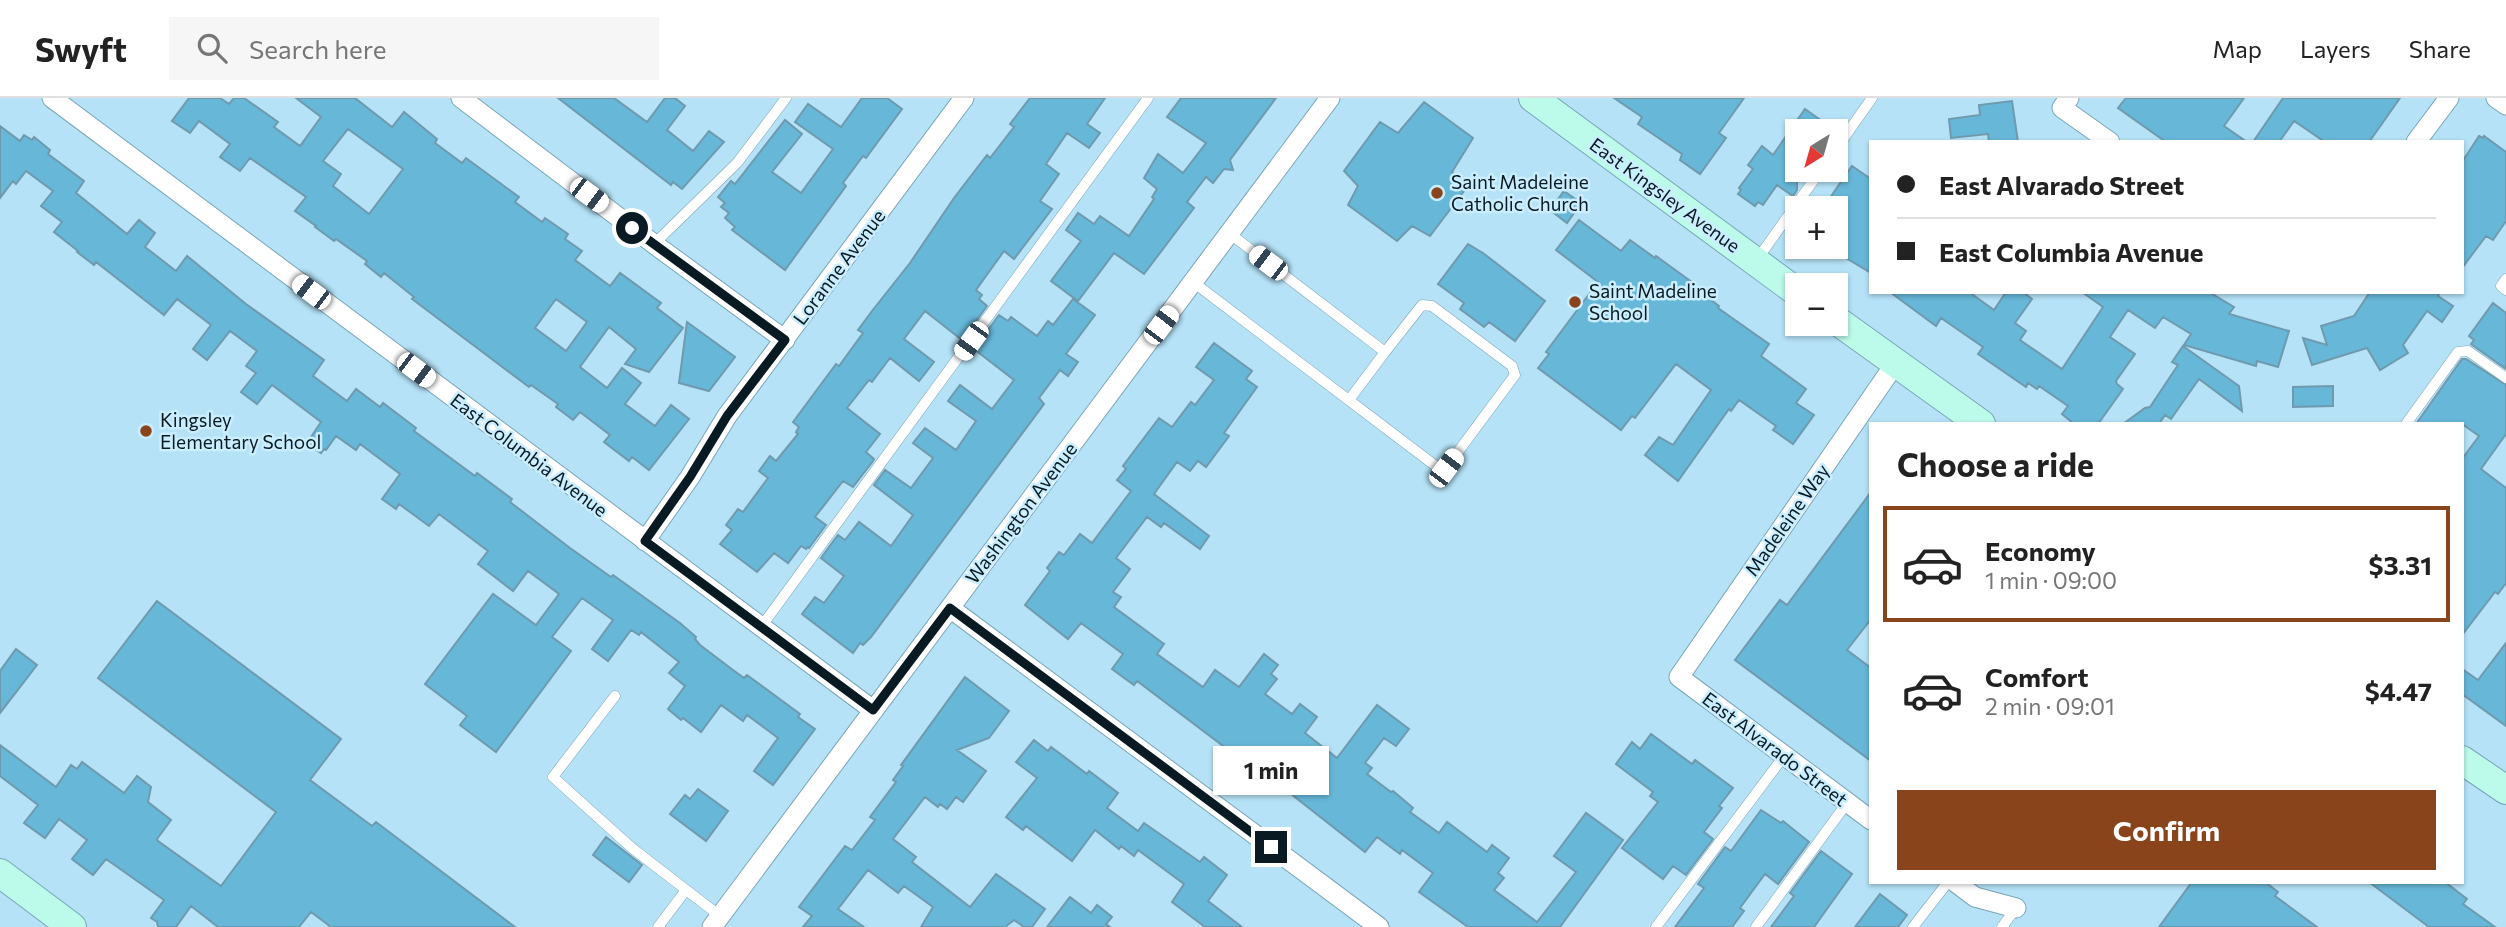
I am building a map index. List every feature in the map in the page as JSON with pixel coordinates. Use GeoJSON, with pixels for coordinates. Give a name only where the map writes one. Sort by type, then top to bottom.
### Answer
{"type":"FeatureCollection","features":[{"type":"Feature","properties":{"kind":"street","name":"East Columbia Avenue"},"geometry":{"type":"LineString","coordinates":[[51,98],[873,710]]}},
{"type":"Feature","properties":{"kind":"street"},"geometry":{"type":"LineString","coordinates":[[461,98],[785,340]]}},
{"type":"Feature","properties":{"kind":"street","name":"Loranne Avenue"},"geometry":{"type":"LineString","coordinates":[[645,541],[690,477],[727,416],[964,98]]}},
{"type":"Feature","properties":{"kind":"street","name":"Washington Avenue"},"geometry":{"type":"LineString","coordinates":[[716,922],[1330,98]]}},
{"type":"Feature","properties":{"kind":"street","name":"East Kingsley Avenue"},"geometry":{"type":"LineString","coordinates":[[1533,98],[1785,283]]}},
{"type":"Feature","properties":{"kind":"street"},"geometry":{"type":"LineString","coordinates":[[2418,140],[2449,98]]}},
{"type":"Feature","properties":{"kind":"street"},"geometry":{"type":"LineString","coordinates":[[2496,98],[2506,105]]}},
{"type":"Feature","properties":{"kind":"street"},"geometry":{"type":"LineString","coordinates":[[2065,103],[2108,140]]}},
{"type":"Feature","properties":{"kind":"street"},"geometry":{"type":"LineString","coordinates":[[1848,329],[1978,422]]}},
{"type":"Feature","properties":{"kind":"street","name":"Madeleine Way"},"geometry":{"type":"LineString","coordinates":[[1678,677],[1895,363]]}},
{"type":"Feature","properties":{"kind":"street"},"geometry":{"type":"LineString","coordinates":[[950,608],[1378,927]]}},
{"type":"Feature","properties":{"kind":"street","name":"East Alvarado Street"},"geometry":{"type":"LineString","coordinates":[[1678,677],[1869,819]]}},
{"type":"Feature","properties":{"kind":"street"},"geometry":{"type":"LineString","coordinates":[[2464,761],[2506,790]]}},
{"type":"Feature","properties":{"kind":"street"},"geometry":{"type":"LineString","coordinates":[[0,873],[72,927]]}},
{"type":"Feature","properties":{"kind":"street"},"geometry":{"type":"LineString","coordinates":[[1958,884],[1975,897],[2016,908]]}},
{"type":"Feature","properties":{"kind":"lane"},"geometry":{"type":"LineString","coordinates":[[654,244],[737,163],[786,98]]}},
{"type":"Feature","properties":{"kind":"lane"},"geometry":{"type":"LineString","coordinates":[[761,627],[1148,98]]}},
{"type":"Feature","properties":{"kind":"lane"},"geometry":{"type":"LineString","coordinates":[[1848,132],[1872,98]]}},
{"type":"Feature","properties":{"kind":"lane"},"geometry":{"type":"LineString","coordinates":[[1756,261],[1812,182]]}},
{"type":"Feature","properties":{"kind":"lane"},"geometry":{"type":"LineString","coordinates":[[1229,233],[1385,352]]}},
{"type":"Feature","properties":{"kind":"lane"},"geometry":{"type":"LineString","coordinates":[[2506,279],[2501,286],[2506,290]]}},
{"type":"Feature","properties":{"kind":"lane"},"geometry":{"type":"LineString","coordinates":[[1193,282],[1437,467],[1446,468],[1515,375],[1512,366],[1432,306],[1422,305],[1349,400]]}},
{"type":"Feature","properties":{"kind":"lane"},"geometry":{"type":"LineString","coordinates":[[2407,422],[2458,352],[2468,351],[2506,378]]}},
{"type":"Feature","properties":{"kind":"lane"},"geometry":{"type":"LineString","coordinates":[[615,696],[553,777],[632,848],[686,890],[716,922]]}},
{"type":"Feature","properties":{"kind":"lane"},"geometry":{"type":"LineString","coordinates":[[1656,927],[1784,756]]}},
{"type":"Feature","properties":{"kind":"lane"},"geometry":{"type":"LineString","coordinates":[[1756,927],[1847,803]]}},
{"type":"Feature","properties":{"kind":"lane"},"geometry":{"type":"LineString","coordinates":[[1913,927],[1946,884]]}},
{"type":"Feature","properties":{"kind":"lane"},"geometry":{"type":"LineString","coordinates":[[658,927],[686,890]]}},
{"type":"Feature","properties":{"kind":"lane"},"geometry":{"type":"LineString","coordinates":[[2003,927],[2016,908]]}},
{"type":"Feature","properties":{"kind":"building"},"geometry":{"type":"Polygon","coordinates":[[[189,98],[220,98],[229,104],[234,98],[244,98],[278,122],[274,127],[300,146],[321,117],[296,98],[355,98],[392,127],[404,112],[437,139],[435,143],[462,163],[466,158],[519,197],[515,202],[542,222],[545,218],[568,234],[565,239],[582,251],[575,260],[610,286],[620,273],[661,303],[657,308],[683,328],[649,372],[625,364],[636,349],[609,327],[580,367],[607,388],[622,368],[641,383],[625,404],[655,426],[671,405],[689,419],[649,470],[632,457],[629,461],[604,442],[610,435],[580,412],[573,420],[556,407],[558,404],[531,385],[529,387],[412,299],[414,297],[384,273],[381,277],[365,264],[367,261],[336,239],[334,241],[295,211],[306,197],[250,158],[240,171],[220,157],[230,144],[199,121],[190,133],[172,121],[189,98]],[[348,129],[323,161],[341,174],[333,186],[369,214],[403,169],[348,129]],[[556,299],[535,328],[566,351],[587,322],[556,299]]]}},
{"type":"Feature","properties":{"kind":"building"},"geometry":{"type":"Polygon","coordinates":[[[558,98],[614,98],[647,122],[665,98],[675,98],[685,106],[667,130],[693,151],[709,131],[724,142],[682,189],[673,182],[671,185],[558,98]]]}},
{"type":"Feature","properties":{"kind":"building"},"geometry":{"type":"Polygon","coordinates":[[[862,98],[887,98],[902,109],[866,158],[863,156],[843,183],[846,186],[785,270],[732,230],[735,227],[725,218],[729,213],[721,207],[725,203],[718,197],[731,181],[735,184],[785,120],[802,134],[772,172],[801,193],[833,149],[795,122],[808,104],[841,127],[862,98]]]}},
{"type":"Feature","properties":{"kind":"building"},"geometry":{"type":"Polygon","coordinates":[[[1030,98],[1105,98],[1087,124],[1100,133],[1089,148],[1067,133],[1046,164],[1059,174],[1040,201],[1052,209],[1014,259],[1004,251],[976,290],[982,295],[979,299],[987,306],[962,340],[925,311],[904,339],[934,362],[919,381],[890,358],[847,408],[880,434],[866,452],[873,461],[853,487],[843,481],[815,517],[826,525],[809,548],[801,546],[788,563],[774,553],[757,572],[720,544],[732,530],[726,525],[738,509],[743,512],[768,478],[759,471],[770,456],[776,461],[798,434],[796,432],[799,427],[793,422],[863,333],[858,330],[910,263],[954,198],[987,155],[990,158],[1014,127],[1010,124],[1030,98]]]}},
{"type":"Feature","properties":{"kind":"building"},"geometry":{"type":"Polygon","coordinates":[[[1181,98],[1276,98],[1230,160],[1233,170],[1224,169],[1213,183],[1206,177],[1187,202],[1194,208],[1144,274],[1114,253],[1078,301],[1051,281],[1081,241],[1066,230],[1078,213],[1094,224],[1100,216],[1129,236],[1154,199],[1152,197],[1157,189],[1144,178],[1158,154],[1183,173],[1206,143],[1167,117],[1181,98]]]}},
{"type":"Feature","properties":{"kind":"building"},"geometry":{"type":"Polygon","coordinates":[[[1614,98],[1744,98],[1719,133],[1726,138],[1700,174],[1680,160],[1682,154],[1638,124],[1642,117],[1614,98]]]}},
{"type":"Feature","properties":{"kind":"building"},"geometry":{"type":"Polygon","coordinates":[[[2126,98],[2244,98],[2224,126],[2244,140],[2163,140],[2118,108],[2126,98]]]}},
{"type":"Feature","properties":{"kind":"building"},"geometry":{"type":"Polygon","coordinates":[[[2283,98],[2400,98],[2370,140],[2322,140],[2294,121],[2280,140],[2254,140],[2283,98]]]}},
{"type":"Feature","properties":{"kind":"building"},"geometry":{"type":"Polygon","coordinates":[[[2012,101],[2018,140],[1989,140],[1988,134],[1951,138],[1949,119],[1980,115],[1979,105],[2012,101]]]}},
{"type":"Feature","properties":{"kind":"building"},"geometry":{"type":"Polygon","coordinates":[[[1424,102],[1473,138],[1452,172],[1467,187],[1430,236],[1412,226],[1397,241],[1348,205],[1358,186],[1344,171],[1380,122],[1398,133],[1424,102]]]}},
{"type":"Feature","properties":{"kind":"building"},"geometry":{"type":"Polygon","coordinates":[[[1805,109],[1819,119],[1798,119],[1805,109]]]}},
{"type":"Feature","properties":{"kind":"building"},"geometry":{"type":"Polygon","coordinates":[[[0,126],[20,141],[24,135],[32,140],[34,137],[50,150],[48,154],[84,181],[76,193],[127,234],[139,220],[155,233],[145,247],[176,271],[187,256],[246,304],[324,360],[313,376],[347,401],[356,389],[380,407],[383,403],[416,428],[414,431],[475,476],[477,473],[512,499],[510,502],[570,548],[680,623],[696,637],[700,645],[733,670],[744,678],[747,675],[800,714],[798,717],[815,729],[773,785],[754,771],[778,738],[747,715],[743,721],[721,705],[701,732],[683,718],[681,720],[668,709],[685,686],[669,673],[679,662],[641,632],[639,635],[631,630],[608,661],[592,649],[613,620],[582,598],[552,637],[571,651],[496,752],[460,725],[467,716],[425,684],[493,594],[536,625],[559,594],[528,571],[513,591],[478,564],[488,551],[439,514],[429,526],[399,504],[396,509],[382,499],[400,474],[360,444],[356,450],[336,436],[321,453],[307,443],[321,422],[272,385],[257,404],[241,392],[256,373],[246,366],[257,351],[230,331],[207,360],[193,349],[211,325],[177,299],[164,315],[96,262],[94,265],[77,252],[54,232],[62,222],[41,206],[53,191],[26,171],[16,184],[13,181],[0,198],[0,126]]]}},
{"type":"Feature","properties":{"kind":"building"},"geometry":{"type":"Polygon","coordinates":[[[2479,136],[2484,136],[2506,152],[2506,221],[2493,240],[2486,236],[2464,265],[2464,159],[2479,136]]]}},
{"type":"Feature","properties":{"kind":"building"},"geometry":{"type":"Polygon","coordinates":[[[1785,138],[1785,182],[1797,182],[1797,190],[1793,196],[1777,185],[1763,205],[1758,202],[1755,206],[1738,194],[1741,190],[1739,188],[1753,169],[1748,165],[1762,146],[1773,155],[1785,138]]]}},
{"type":"Feature","properties":{"kind":"building"},"geometry":{"type":"Polygon","coordinates":[[[1852,166],[1869,178],[1869,272],[1848,259],[1848,196],[1831,196],[1841,182],[1848,182],[1848,172],[1852,166]]]}},
{"type":"Feature","properties":{"kind":"building"},"geometry":{"type":"Polygon","coordinates":[[[1564,191],[1581,203],[1567,223],[1550,210],[1564,191]]]}},
{"type":"Feature","properties":{"kind":"building"},"geometry":{"type":"Polygon","coordinates":[[[1579,220],[1621,251],[1630,240],[1655,258],[1656,256],[1696,285],[1694,287],[1719,306],[1718,308],[1769,344],[1761,356],[1806,389],[1796,403],[1814,415],[1793,444],[1773,430],[1776,426],[1739,400],[1731,411],[1729,409],[1678,481],[1645,455],[1659,437],[1673,445],[1711,390],[1676,364],[1635,418],[1632,416],[1621,430],[1538,368],[1549,354],[1546,352],[1598,282],[1556,250],[1579,220]]]}},
{"type":"Feature","properties":{"kind":"building"},"geometry":{"type":"Polygon","coordinates":[[[1468,244],[1545,301],[1515,341],[1489,322],[1484,327],[1460,309],[1464,303],[1438,284],[1468,244]]]}},
{"type":"Feature","properties":{"kind":"building"},"geometry":{"type":"Polygon","coordinates":[[[1893,294],[1972,294],[1994,310],[2005,294],[2026,294],[2032,299],[2015,323],[2026,331],[2020,340],[2062,369],[2103,307],[2085,294],[2212,294],[2234,307],[2229,314],[2289,331],[2278,367],[2257,361],[2256,366],[2184,345],[2191,334],[2163,317],[2155,328],[2128,310],[2110,337],[2135,354],[2116,381],[2123,389],[2099,422],[2072,422],[2062,414],[2068,406],[2039,386],[2037,389],[2028,383],[2026,387],[1978,354],[1983,347],[1941,318],[1936,326],[1893,294]]]}},
{"type":"Feature","properties":{"kind":"building"},"geometry":{"type":"Polygon","coordinates":[[[2369,294],[2439,294],[2438,296],[2453,306],[2442,322],[2427,311],[2403,345],[2408,353],[2380,370],[2367,348],[2312,365],[2303,338],[2327,345],[2321,326],[2354,316],[2369,294]]]}},
{"type":"Feature","properties":{"kind":"building"},"geometry":{"type":"Polygon","coordinates":[[[1073,299],[1095,315],[1066,354],[1078,362],[1068,376],[1060,370],[1039,398],[1044,404],[871,637],[863,645],[860,643],[853,653],[802,614],[815,597],[824,603],[844,576],[821,558],[838,535],[845,540],[859,522],[891,546],[913,515],[874,485],[885,470],[911,488],[933,458],[913,443],[925,428],[956,450],[976,421],[948,401],[960,385],[992,409],[1014,380],[974,349],[999,315],[1008,321],[1011,317],[1037,336],[1048,321],[1053,325],[1073,299]]]}},
{"type":"Feature","properties":{"kind":"building"},"geometry":{"type":"Polygon","coordinates":[[[2493,303],[2506,313],[2506,369],[2471,344],[2474,340],[2469,336],[2493,303]]]}},
{"type":"Feature","properties":{"kind":"building"},"geometry":{"type":"Polygon","coordinates":[[[687,322],[735,357],[709,391],[679,383],[687,322]]]}},
{"type":"Feature","properties":{"kind":"building"},"geometry":{"type":"Polygon","coordinates":[[[1214,343],[1252,371],[1246,379],[1257,387],[1224,433],[1229,436],[1206,467],[1198,461],[1190,471],[1177,462],[1154,494],[1209,536],[1200,549],[1164,523],[1161,527],[1147,517],[1116,558],[1130,569],[1113,592],[1121,597],[1114,607],[1164,644],[1157,654],[1203,687],[1215,670],[1239,687],[1264,654],[1278,665],[1271,674],[1277,679],[1265,694],[1292,714],[1300,704],[1317,717],[1305,733],[1337,758],[1377,705],[1409,729],[1396,746],[1384,738],[1365,763],[1372,768],[1367,774],[1393,791],[1413,808],[1410,812],[1439,833],[1447,822],[1487,852],[1492,845],[1509,858],[1498,873],[1504,878],[1494,890],[1537,922],[1576,872],[1554,856],[1586,813],[1623,840],[1560,927],[1468,927],[1419,892],[1433,873],[1402,850],[1400,854],[1377,837],[1365,852],[1245,758],[1243,761],[1137,681],[1134,685],[1112,669],[1123,654],[1081,623],[1068,639],[1025,605],[1050,571],[1047,568],[1059,552],[1064,555],[1080,534],[1092,543],[1131,491],[1117,480],[1126,469],[1123,466],[1159,418],[1172,427],[1191,402],[1195,405],[1214,380],[1196,367],[1214,343]]]}},
{"type":"Feature","properties":{"kind":"building"},"geometry":{"type":"Polygon","coordinates":[[[2183,346],[2239,386],[2242,411],[2199,379],[2171,419],[2165,415],[2160,422],[2126,422],[2150,407],[2178,365],[2172,362],[2183,346]]]}},
{"type":"Feature","properties":{"kind":"building"},"geometry":{"type":"Polygon","coordinates":[[[2462,359],[2506,385],[2506,434],[2481,469],[2506,488],[2506,583],[2498,594],[2495,592],[2464,632],[2464,456],[2479,436],[2464,425],[2464,422],[2417,422],[2462,359]]]}},
{"type":"Feature","properties":{"kind":"building"},"geometry":{"type":"Polygon","coordinates":[[[2333,386],[2333,406],[2293,407],[2293,387],[2333,386]]]}},
{"type":"Feature","properties":{"kind":"building"},"geometry":{"type":"Polygon","coordinates":[[[1869,495],[1869,622],[1847,650],[1869,666],[1869,760],[1735,660],[1780,600],[1787,605],[1869,495]]]}},
{"type":"Feature","properties":{"kind":"building"},"geometry":{"type":"Polygon","coordinates":[[[157,601],[341,739],[310,780],[372,826],[376,822],[515,927],[331,927],[311,912],[299,927],[218,927],[191,906],[176,927],[158,927],[157,922],[151,918],[164,900],[106,859],[93,875],[72,859],[87,840],[59,819],[45,838],[24,823],[38,805],[0,776],[0,745],[56,787],[71,765],[77,769],[82,762],[124,793],[137,776],[151,787],[148,802],[171,820],[158,841],[221,886],[276,812],[98,678],[157,601]]]}},
{"type":"Feature","properties":{"kind":"building"},"geometry":{"type":"Polygon","coordinates":[[[2506,643],[2506,726],[2464,695],[2464,670],[2478,680],[2506,643]]]}},
{"type":"Feature","properties":{"kind":"building"},"geometry":{"type":"Polygon","coordinates":[[[16,649],[37,665],[0,713],[0,671],[16,649]]]}},
{"type":"Feature","properties":{"kind":"building"},"geometry":{"type":"Polygon","coordinates":[[[965,677],[1009,711],[989,738],[957,750],[986,771],[963,802],[956,797],[947,809],[940,804],[938,807],[925,797],[893,839],[916,857],[912,862],[970,907],[996,874],[1045,909],[1032,927],[1024,927],[1014,920],[1005,927],[921,927],[933,907],[904,886],[898,893],[868,870],[838,909],[864,927],[803,927],[812,916],[799,907],[845,846],[852,850],[875,820],[870,817],[896,782],[893,780],[903,766],[901,765],[965,677]]]}},
{"type":"Feature","properties":{"kind":"building"},"geometry":{"type":"Polygon","coordinates":[[[1651,734],[1692,764],[1695,760],[1733,788],[1704,832],[1713,839],[1686,875],[1673,866],[1663,879],[1622,848],[1658,802],[1650,796],[1653,792],[1616,764],[1632,742],[1640,749],[1651,734]]]}},
{"type":"Feature","properties":{"kind":"building"},"geometry":{"type":"Polygon","coordinates":[[[1034,740],[1048,751],[1051,747],[1118,793],[1107,808],[1138,831],[1144,823],[1200,862],[1204,857],[1227,875],[1208,901],[1242,927],[1205,927],[1172,902],[1184,884],[1138,850],[1134,856],[1121,846],[1119,849],[1095,830],[1072,861],[1026,826],[1023,830],[1006,817],[1037,778],[1016,762],[1034,740]]]}},
{"type":"Feature","properties":{"kind":"building"},"geometry":{"type":"Polygon","coordinates":[[[698,789],[728,811],[706,841],[670,814],[685,795],[690,799],[698,789]]]}},
{"type":"Feature","properties":{"kind":"building"},"geometry":{"type":"Polygon","coordinates":[[[1761,810],[1781,823],[1783,821],[1809,842],[1778,884],[1765,874],[1740,908],[1744,911],[1732,927],[1675,927],[1704,888],[1698,884],[1725,847],[1731,851],[1761,810]]]}},
{"type":"Feature","properties":{"kind":"building"},"geometry":{"type":"Polygon","coordinates":[[[606,837],[642,865],[629,882],[593,855],[606,837]]]}},
{"type":"Feature","properties":{"kind":"building"},"geometry":{"type":"Polygon","coordinates":[[[1821,851],[1852,874],[1814,927],[1771,927],[1794,896],[1790,893],[1821,851]]]}},
{"type":"Feature","properties":{"kind":"building"},"geometry":{"type":"Polygon","coordinates":[[[2191,884],[2268,884],[2278,892],[2275,896],[2317,927],[2159,927],[2191,884]]]}},
{"type":"Feature","properties":{"kind":"building"},"geometry":{"type":"Polygon","coordinates":[[[2372,884],[2448,884],[2467,899],[2463,904],[2495,927],[2429,927],[2372,884]]]}},
{"type":"Feature","properties":{"kind":"building"},"geometry":{"type":"Polygon","coordinates":[[[1880,894],[1907,915],[1898,927],[1855,927],[1880,894]]]}},
{"type":"Feature","properties":{"kind":"building"},"geometry":{"type":"Polygon","coordinates":[[[1070,897],[1091,913],[1097,905],[1112,917],[1106,924],[1110,927],[1047,927],[1070,897]]]}},
{"type":"Feature","properties":{"kind":"place","name":"Saint Madeleine Catholic Church"},"geometry":{"type":"Point","coordinates":[1437,193]}},
{"type":"Feature","properties":{"kind":"place","name":"Saint Madeline School"},"geometry":{"type":"Point","coordinates":[1575,302]}},
{"type":"Feature","properties":{"kind":"place","name":"Kingsley Elementary School"},"geometry":{"type":"Point","coordinates":[146,431]}},
{"type":"Feature","properties":{"kind":"route"},"geometry":{"type":"LineString","coordinates":[[632,228],[785,340],[727,416],[690,477],[645,541],[873,710],[950,608],[1271,847]]}}]}
